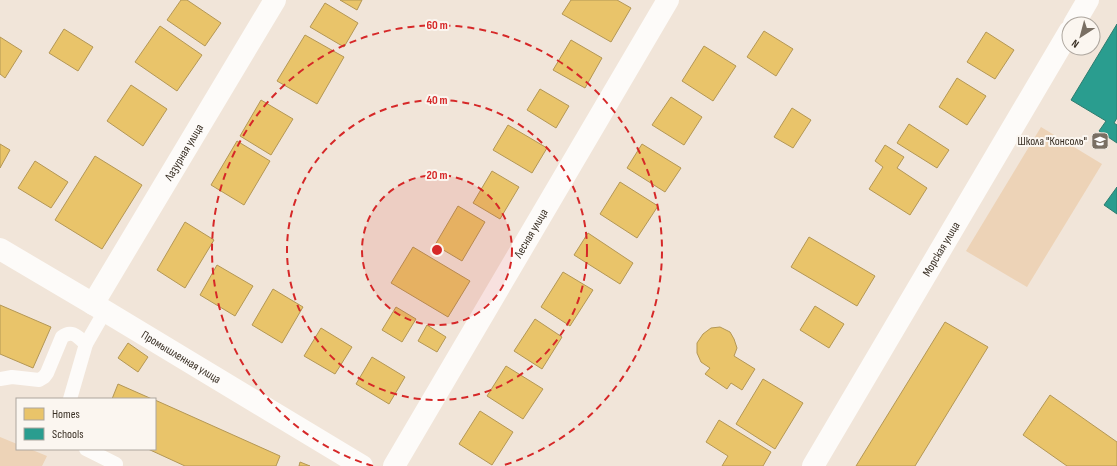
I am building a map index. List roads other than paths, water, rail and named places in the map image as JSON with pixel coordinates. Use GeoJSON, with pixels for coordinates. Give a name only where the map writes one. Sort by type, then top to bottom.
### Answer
{"type":"FeatureCollection","features":[{"type":"Feature","properties":{"kind":"street","name":"Лазурная улица"},"geometry":{"type":"LineString","coordinates":[[99,307],[275,0]]}},
{"type":"Feature","properties":{"kind":"street","name":"Лесная улица"},"geometry":{"type":"LineString","coordinates":[[394,466],[668,0]]}},
{"type":"Feature","properties":{"kind":"street"},"geometry":{"type":"LineString","coordinates":[[1079,16],[1088,0]]}},
{"type":"Feature","properties":{"kind":"street","name":"Морская улица"},"geometry":{"type":"LineString","coordinates":[[813,466],[1061,46]]}},
{"type":"Feature","properties":{"kind":"street","name":"Промышленная улица"},"geometry":{"type":"LineString","coordinates":[[0,249],[362,466]]}},
{"type":"Feature","properties":{"kind":"lane"},"geometry":{"type":"LineString","coordinates":[[70,398],[86,344],[99,307]]}},
{"type":"Feature","properties":{"kind":"lane"},"geometry":{"type":"LineString","coordinates":[[0,379],[12,377],[40,380],[47,373],[62,337],[65,334],[75,334],[86,344]]}},
{"type":"Feature","properties":{"kind":"lane"},"geometry":{"type":"LineString","coordinates":[[88,450],[117,465]]}},
{"type":"Feature","properties":{"kind":"place","name":"Школа \"Консоль\""},"geometry":{"type":"Point","coordinates":[1100,141]}}]}
